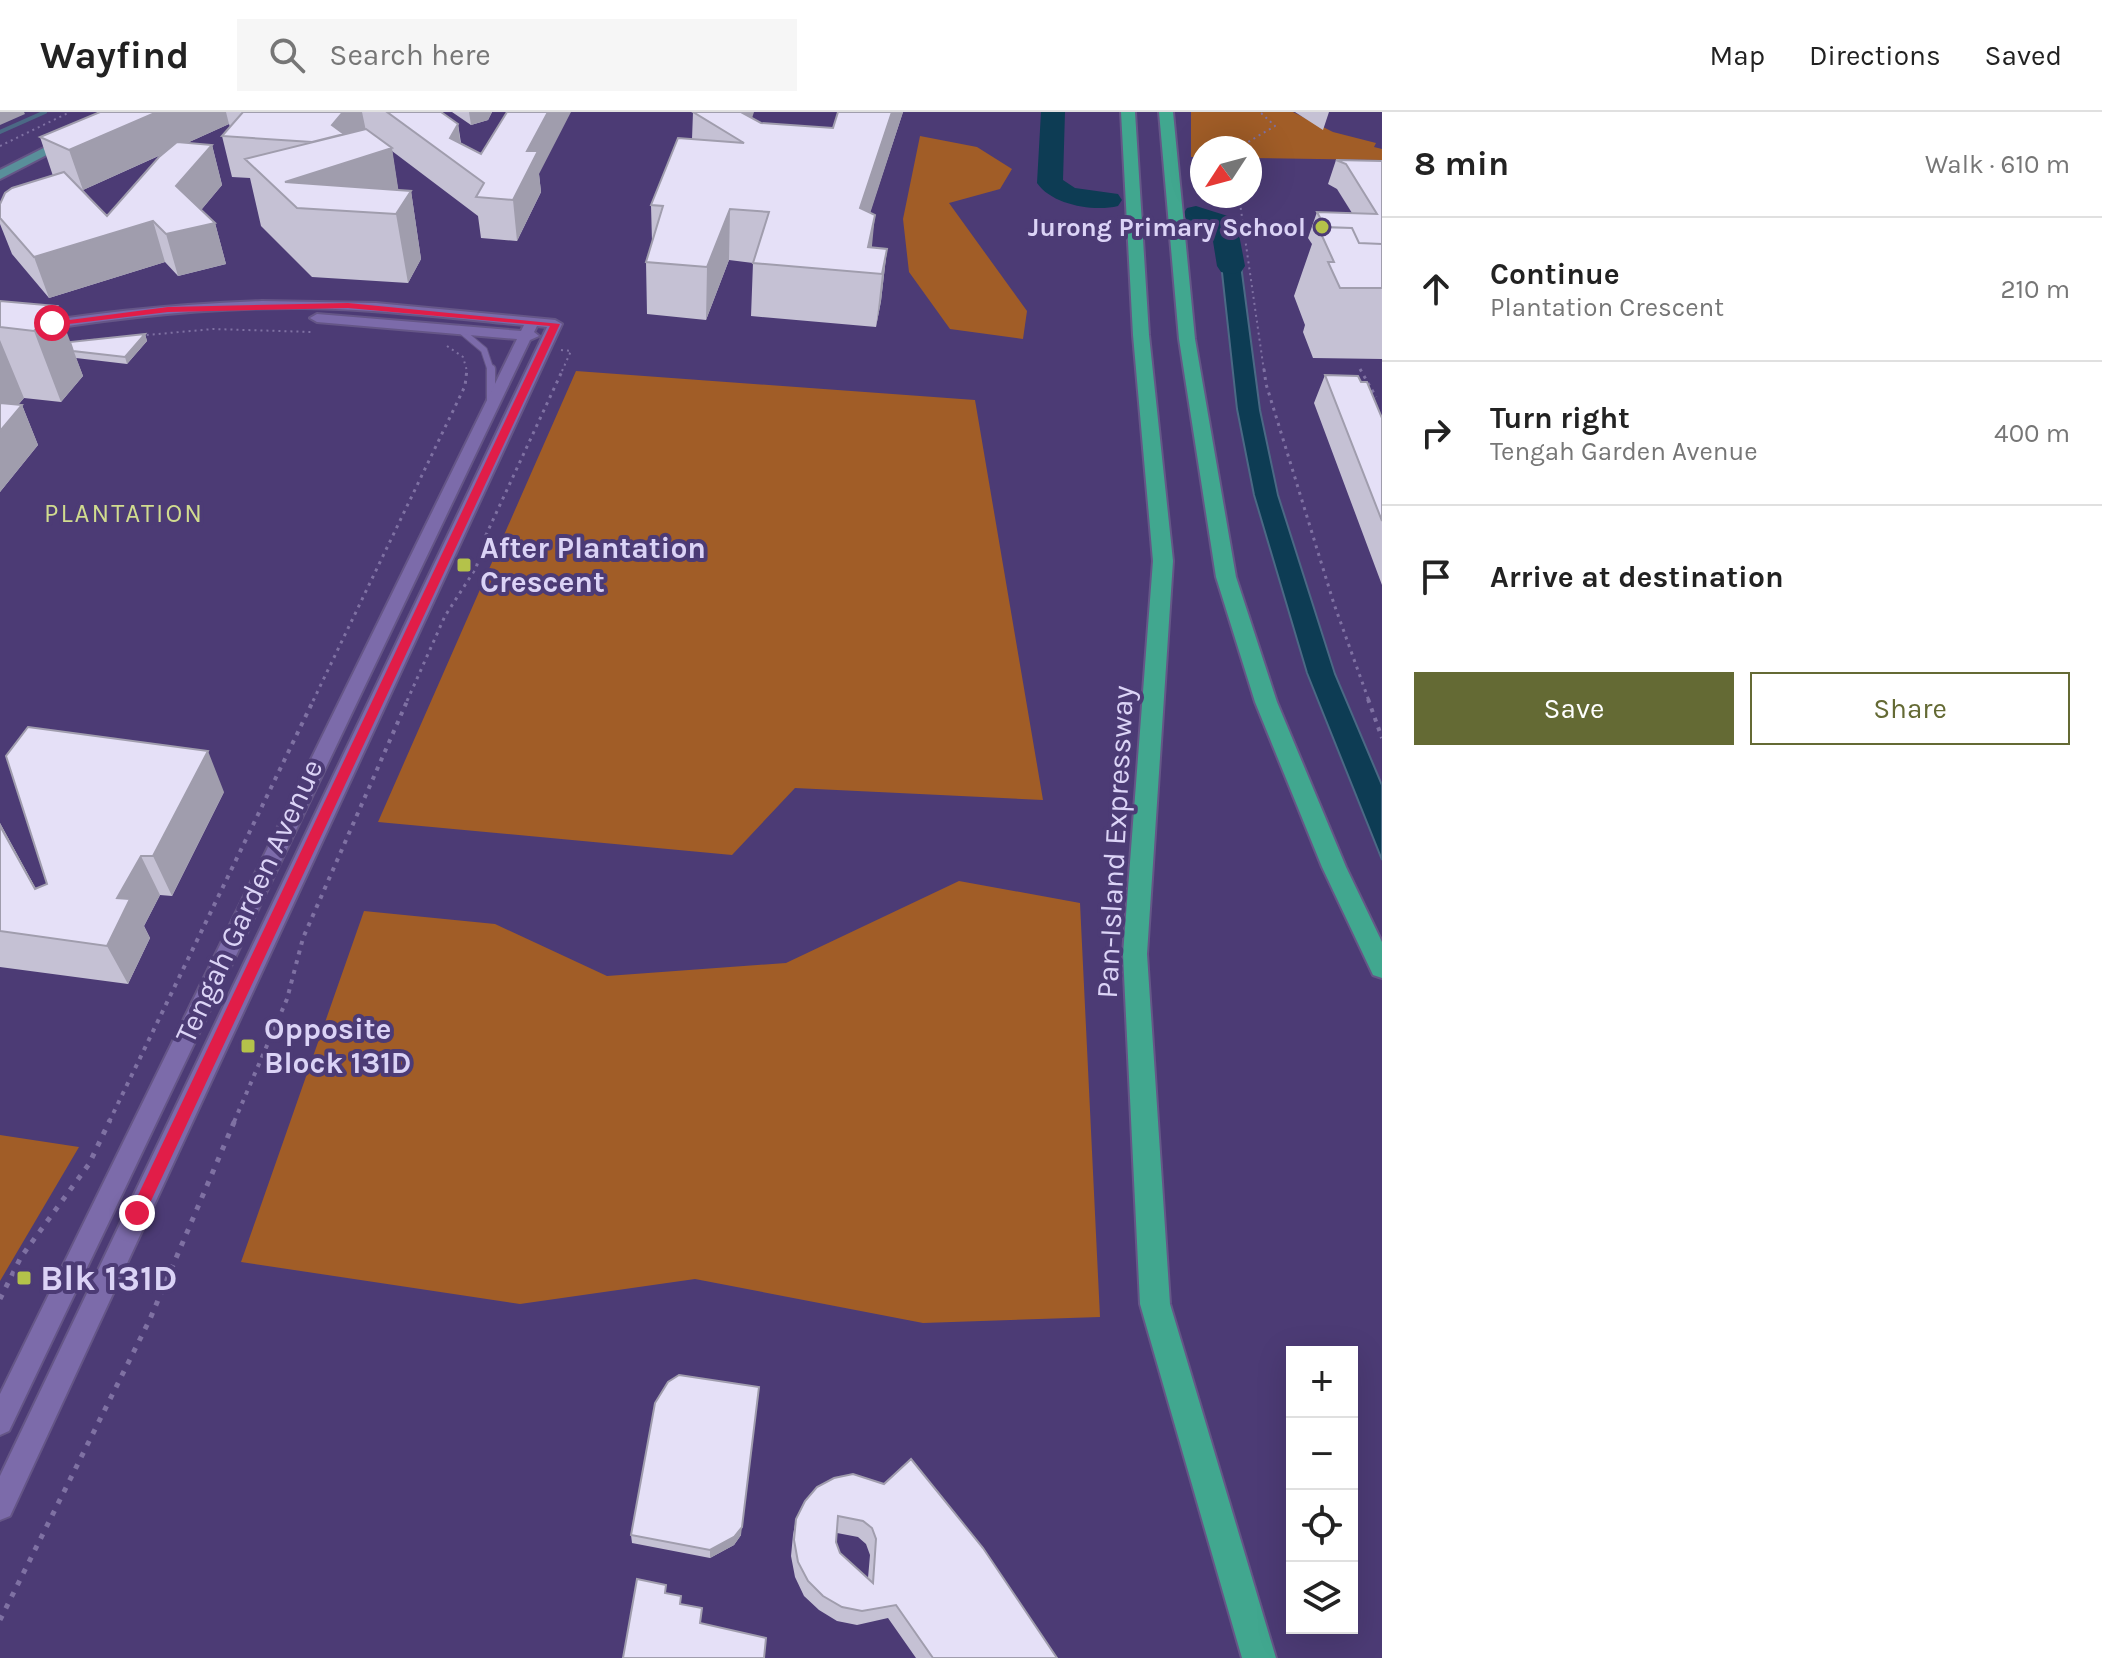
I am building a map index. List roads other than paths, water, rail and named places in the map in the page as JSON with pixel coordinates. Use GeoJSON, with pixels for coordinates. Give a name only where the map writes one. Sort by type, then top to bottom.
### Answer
{"type":"FeatureCollection","features":[{"type":"Feature","properties":{"kind":"highway","name":"Pan-Island Expressway"},"geometry":{"type":"LineString","coordinates":[[1128,112],[1141,335],[1163,561],[1135,954],[1155,1304],[1259,1658]]}},
{"type":"Feature","properties":{"kind":"highway"},"geometry":{"type":"LineString","coordinates":[[1166,112],[1187,339],[1226,577],[1266,702],[1334,867],[1382,968]]}},
{"type":"Feature","properties":{"kind":"highway"},"geometry":{"type":"LineString","coordinates":[[1171,182],[1179,112]]}},
{"type":"Feature","properties":{"kind":"main road"},"geometry":{"type":"LineString","coordinates":[[41,138],[95,112]]}},
{"type":"Feature","properties":{"kind":"main road"},"geometry":{"type":"LineString","coordinates":[[0,175],[124,112]]}},
{"type":"Feature","properties":{"kind":"street"},"geometry":{"type":"LineString","coordinates":[[0,333],[109,315],[258,306],[348,305],[532,322],[552,331]]}},
{"type":"Feature","properties":{"kind":"street"},"geometry":{"type":"LineString","coordinates":[[0,343],[164,319],[243,316],[342,319],[523,335],[552,331]]}},
{"type":"Feature","properties":{"kind":"street","name":"Tengah Garden Avenue"},"geometry":{"type":"LineString","coordinates":[[0,1422],[491,401],[532,322]]}},
{"type":"Feature","properties":{"kind":"street","name":"Tengah Garden Avenue"},"geometry":{"type":"LineString","coordinates":[[0,1506],[552,331]]}},
{"type":"Feature","properties":{"kind":"street"},"geometry":{"type":"LineString","coordinates":[[103,1207],[137,1213]]}},
{"type":"Feature","properties":{"kind":"lane"},"geometry":{"type":"LineString","coordinates":[[459,329],[477,339],[488,356],[494,376],[491,401]]}},
{"type":"Feature","properties":{"kind":"water"},"geometry":{"type":"Polygon","coordinates":[[[1208,212],[1229,220],[1236,227],[1260,410],[1278,495],[1335,674],[1382,785],[1382,860],[1307,673],[1254,495],[1237,409],[1217,227],[1210,223],[1208,212]]]}},
{"type":"Feature","properties":{"kind":"waterway"},"geometry":{"type":"LineString","coordinates":[[0,132],[45,112]]}},
{"type":"Feature","properties":{"kind":"waterway"},"geometry":{"type":"LineString","coordinates":[[1053,112],[1050,183],[1068,195],[1109,200]]}},
{"type":"Feature","properties":{"kind":"waterway"},"geometry":{"type":"LineString","coordinates":[[1196,214],[1224,224],[1231,266]]}},
{"type":"Feature","properties":{"kind":"place","name":"Jurong Primary School"},"geometry":{"type":"Point","coordinates":[1322,227]}},
{"type":"Feature","properties":{"kind":"place","name":"After Plantation Crescent"},"geometry":{"type":"Point","coordinates":[464,565]}},
{"type":"Feature","properties":{"kind":"place","name":"Opposite Block 131D"},"geometry":{"type":"Point","coordinates":[248,1046]}},
{"type":"Feature","properties":{"kind":"place","name":"Blk 131D"},"geometry":{"type":"Point","coordinates":[24,1278]}},
{"type":"Feature","properties":{"kind":"district","name":"PLANTATION"},"geometry":{"type":"Point","coordinates":[124,513]}}]}
